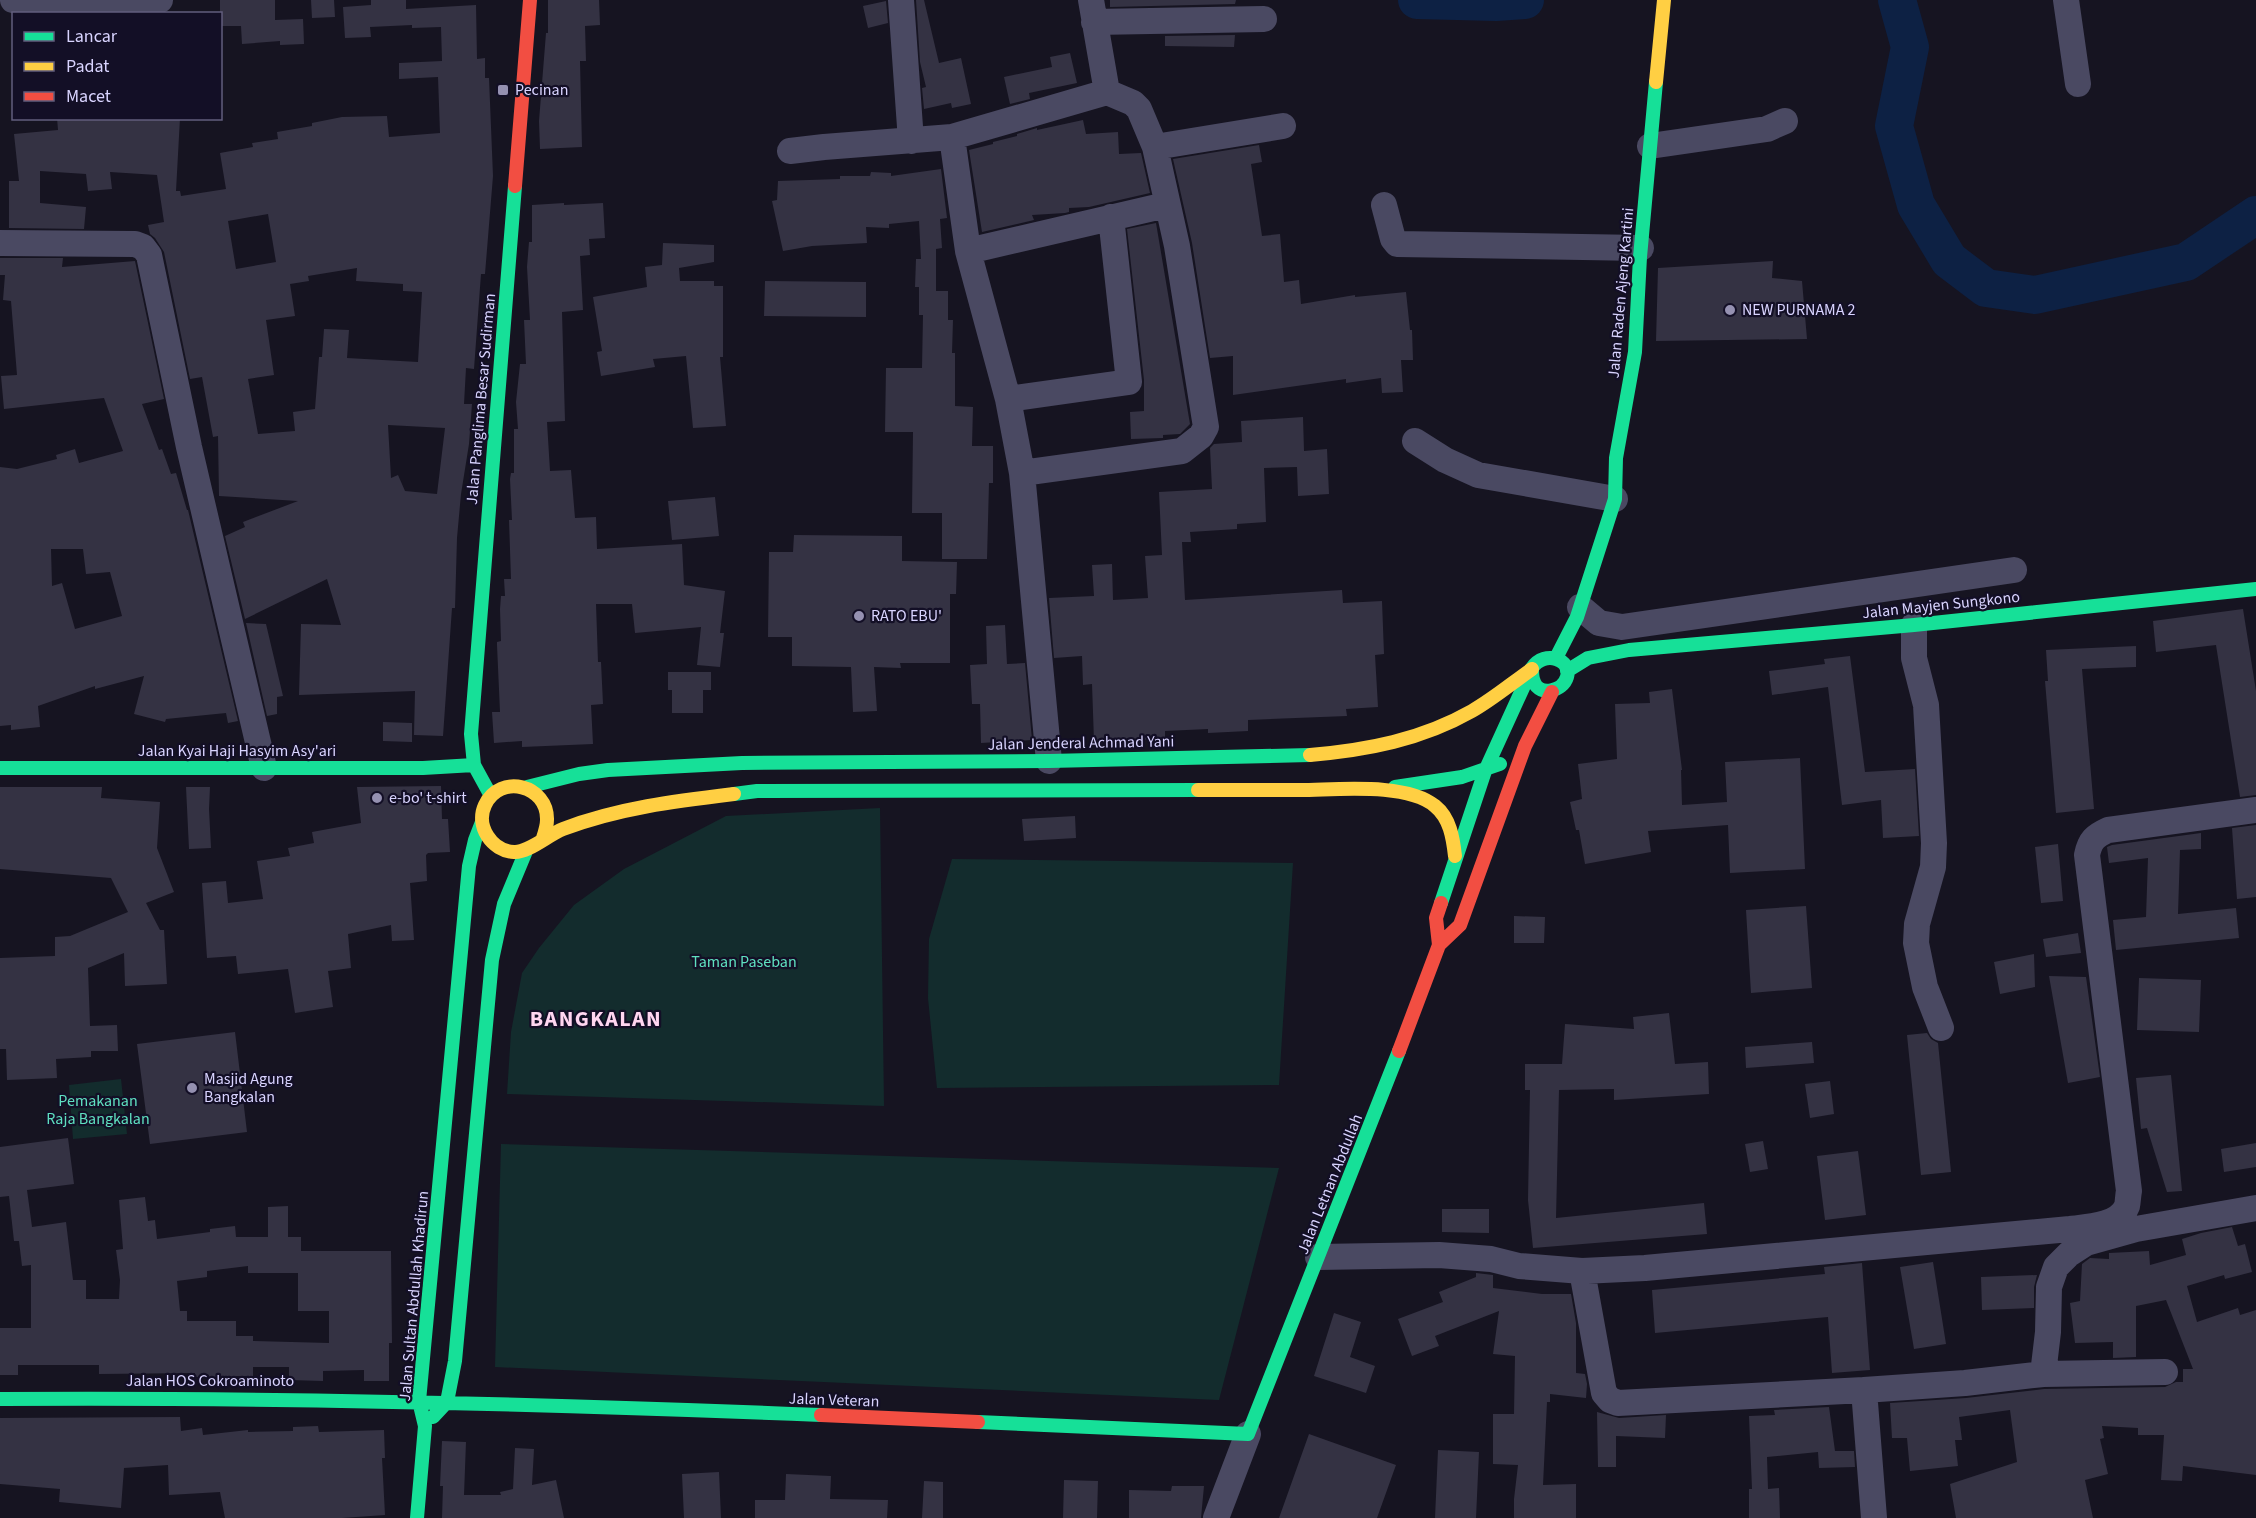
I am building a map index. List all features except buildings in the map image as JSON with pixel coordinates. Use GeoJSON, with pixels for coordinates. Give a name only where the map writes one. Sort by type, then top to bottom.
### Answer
{"type":"FeatureCollection","features":[{"type":"Feature","properties":{"kind":"street"},"geometry":{"type":"LineString","coordinates":[[13,0],[62,12]]}},
{"type":"Feature","properties":{"kind":"street"},"geometry":{"type":"LineString","coordinates":[[79,12],[131,7],[160,0]]}},
{"type":"Feature","properties":{"kind":"street","name":"Jalan Panglima Besar Sudirman"},"geometry":{"type":"LineString","coordinates":[[491,796],[474,765],[471,734],[530,0]]}},
{"type":"Feature","properties":{"kind":"street"},"geometry":{"type":"LineString","coordinates":[[901,0],[911,141]]}},
{"type":"Feature","properties":{"kind":"street"},"geometry":{"type":"LineString","coordinates":[[2066,0],[2078,84]]}},
{"type":"Feature","properties":{"kind":"street","name":"Jalan Raden Ajeng Kartini"},"geometry":{"type":"LineString","coordinates":[[1556,658],[1570,633],[1580,607],[1615,499],[1616,458],[1635,352],[1641,248],[1664,6]]}},
{"type":"Feature","properties":{"kind":"street"},"geometry":{"type":"LineString","coordinates":[[1107,92],[1093,11],[1264,19]]}},
{"type":"Feature","properties":{"kind":"street"},"geometry":{"type":"LineString","coordinates":[[790,151],[952,137],[1107,92],[1133,104],[1138,109],[1155,147],[1166,205],[1177,246],[1197,362],[1205,430],[1193,445],[1182,452],[1022,473]]}},
{"type":"Feature","properties":{"kind":"street"},"geometry":{"type":"LineString","coordinates":[[1650,146],[1767,129],[1785,121]]}},
{"type":"Feature","properties":{"kind":"street"},"geometry":{"type":"LineString","coordinates":[[1155,147],[1283,126]]}},
{"type":"Feature","properties":{"kind":"street"},"geometry":{"type":"LineString","coordinates":[[952,137],[968,250],[1008,399],[1022,473],[1049,761]]}},
{"type":"Feature","properties":{"kind":"street"},"geometry":{"type":"LineString","coordinates":[[968,250],[1166,205]]}},
{"type":"Feature","properties":{"kind":"street"},"geometry":{"type":"LineString","coordinates":[[1384,205],[1393,239],[1397,244],[1641,248]]}},
{"type":"Feature","properties":{"kind":"street"},"geometry":{"type":"LineString","coordinates":[[1008,399],[1129,382],[1111,217]]}},
{"type":"Feature","properties":{"kind":"street"},"geometry":{"type":"LineString","coordinates":[[0,243],[135,244],[143,247],[149,255],[189,447],[264,768]]}},
{"type":"Feature","properties":{"kind":"street"},"geometry":{"type":"LineString","coordinates":[[1415,441],[1445,460],[1478,476],[1615,499]]}},
{"type":"Feature","properties":{"kind":"street"},"geometry":{"type":"LineString","coordinates":[[1580,607],[1599,623],[1622,627],[2014,570]]}},
{"type":"Feature","properties":{"kind":"street","name":"Jalan Mayjen Sungkono"},"geometry":{"type":"LineString","coordinates":[[1567,672],[1573,665],[1593,656],[1629,650],[1914,625],[2256,589]]}},
{"type":"Feature","properties":{"kind":"street"},"geometry":{"type":"LineString","coordinates":[[1914,625],[1914,658],[1926,705],[1934,843],[1933,867],[1917,924],[1916,943],[1921,972],[1941,1028]]}},
{"type":"Feature","properties":{"kind":"street"},"geometry":{"type":"LineString","coordinates":[[1544,657],[1556,658],[1563,663],[1567,672],[1566,681],[1552,692],[1542,690],[1535,684],[1532,677],[1533,668],[1544,657]]}},
{"type":"Feature","properties":{"kind":"street","name":"Jalan Jenderal Achmad Yani"},"geometry":{"type":"LineString","coordinates":[[527,788],[579,774],[608,770],[742,763],[1049,761],[1303,756],[1386,745],[1420,735],[1472,711],[1533,668]]}},
{"type":"Feature","properties":{"kind":"street","name":"Jalan Letnan Abdullah"},"geometry":{"type":"LineString","coordinates":[[1439,945],[1436,918],[1455,856],[1485,771],[1533,668]]}},
{"type":"Feature","properties":{"kind":"street","name":"Jalan Letnan Abdullah"},"geometry":{"type":"LineString","coordinates":[[1248,1434],[1378,1108],[1439,945],[1460,925],[1525,746],[1552,692]]}},
{"type":"Feature","properties":{"kind":"street"},"geometry":{"type":"LineString","coordinates":[[1364,790],[1416,785],[1485,771],[1506,760],[1525,746]]}},
{"type":"Feature","properties":{"kind":"street","name":"Jalan Kyai Haji Hasyim Asy'ari"},"geometry":{"type":"LineString","coordinates":[[0,768],[423,768],[474,765]]}},
{"type":"Feature","properties":{"kind":"street"},"geometry":{"type":"LineString","coordinates":[[508,786],[527,788],[536,793],[548,809],[547,829],[543,838],[535,846],[526,850],[507,851],[498,848],[485,834],[482,822],[482,813],[491,796],[508,786]]}},
{"type":"Feature","properties":{"kind":"street"},"geometry":{"type":"LineString","coordinates":[[543,838],[603,816],[693,798],[757,790],[1364,790],[1421,796],[1436,806],[1450,827],[1455,856]]}},
{"type":"Feature","properties":{"kind":"street"},"geometry":{"type":"LineString","coordinates":[[1318,1257],[1439,1255],[1491,1259],[1519,1266],[1582,1271],[1645,1268],[2070,1229],[2101,1224],[2117,1217],[2127,1207],[2128,1191],[2087,855],[2089,842],[2108,830],[2256,810]]}},
{"type":"Feature","properties":{"kind":"street","name":"Jalan Sultan Abdullah Khadirun"},"geometry":{"type":"LineString","coordinates":[[425,1426],[447,1402],[455,1361],[469,866],[482,822]]}},
{"type":"Feature","properties":{"kind":"street","name":"Jalan Sultan Abdullah Khadirun"},"geometry":{"type":"LineString","coordinates":[[425,1426],[419,1401],[464,1098],[498,922],[506,896],[526,850]]}},
{"type":"Feature","properties":{"kind":"street"},"geometry":{"type":"LineString","coordinates":[[2043,1374],[2048,1332],[2049,1287],[2056,1267],[2068,1254],[2086,1243],[2136,1229],[2256,1208]]}},
{"type":"Feature","properties":{"kind":"street"},"geometry":{"type":"LineString","coordinates":[[1582,1271],[1604,1393],[1610,1400],[1618,1403],[1924,1387],[2043,1374],[2165,1372]]}},
{"type":"Feature","properties":{"kind":"street"},"geometry":{"type":"LineString","coordinates":[[1864,1390],[1874,1518]]}},
{"type":"Feature","properties":{"kind":"street","name":"Jalan HOS Cokroaminoto"},"geometry":{"type":"LineString","coordinates":[[0,1399],[148,1396],[419,1401]]}},
{"type":"Feature","properties":{"kind":"street","name":"Jalan Veteran"},"geometry":{"type":"LineString","coordinates":[[419,1401],[1248,1434]]}},
{"type":"Feature","properties":{"kind":"street"},"geometry":{"type":"LineString","coordinates":[[417,1518],[425,1426]]}},
{"type":"Feature","properties":{"kind":"street"},"geometry":{"type":"LineString","coordinates":[[1216,1518],[1248,1434]]}},
{"type":"Feature","properties":{"kind":"green space","name":"Taman Paseban"},"geometry":{"type":"Polygon","coordinates":[[[880,808],[884,1106],[507,1094],[511,1032],[522,973],[574,905],[624,869],[726,816],[880,808]]]}},
{"type":"Feature","properties":{"kind":"green space"},"geometry":{"type":"Polygon","coordinates":[[[952,859],[1293,863],[1279,1085],[937,1088],[928,998],[929,939],[952,859]]]}},
{"type":"Feature","properties":{"kind":"green space","name":"Pemakanan Raja Bangkalan"},"geometry":{"type":"Polygon","coordinates":[[[121,1079],[127,1134],[73,1139],[69,1085],[121,1079]]]}},
{"type":"Feature","properties":{"kind":"green space"},"geometry":{"type":"Polygon","coordinates":[[[501,1144],[1279,1168],[1219,1400],[495,1367],[501,1144]]]}},
{"type":"Feature","properties":{"kind":"waterway"},"geometry":{"type":"LineString","coordinates":[[1417,0],[1496,2],[1525,0]]}},
{"type":"Feature","properties":{"kind":"waterway"},"geometry":{"type":"LineString","coordinates":[[1897,0],[1910,47],[1894,126],[1916,205],[1949,260],[1986,288],[2035,295],[2186,262],[2256,215]]}},
{"type":"Feature","properties":{"kind":"traffic: fast"},"geometry":{"type":"LineString","coordinates":[[1556,658],[1577,617],[1615,499],[1616,458],[1635,352],[1640,257],[1656,82]]}},
{"type":"Feature","properties":{"kind":"traffic: fast"},"geometry":{"type":"LineString","coordinates":[[491,796],[474,765],[471,734],[515,186]]}},
{"type":"Feature","properties":{"kind":"traffic: fast"},"geometry":{"type":"LineString","coordinates":[[1567,671],[1588,658],[1629,650],[1914,625],[2256,589]]}},
{"type":"Feature","properties":{"kind":"traffic: fast"},"geometry":{"type":"LineString","coordinates":[[1441,903],[1485,771],[1532,668],[1544,659],[1556,659],[1565,666],[1567,677],[1565,682],[1556,689],[1541,690],[1534,682],[1532,668]]}},
{"type":"Feature","properties":{"kind":"traffic: fast"},"geometry":{"type":"LineString","coordinates":[[527,787],[579,774],[608,770],[742,763],[1049,761],[1310,755]]}},
{"type":"Feature","properties":{"kind":"traffic: fast"},"geometry":{"type":"LineString","coordinates":[[1395,787],[1462,777],[1500,764]]}},
{"type":"Feature","properties":{"kind":"traffic: fast"},"geometry":{"type":"LineString","coordinates":[[0,768],[423,768],[474,765]]}},
{"type":"Feature","properties":{"kind":"traffic: fast"},"geometry":{"type":"LineString","coordinates":[[734,794],[757,791],[1198,790]]}},
{"type":"Feature","properties":{"kind":"traffic: fast"},"geometry":{"type":"LineString","coordinates":[[417,1518],[425,1426],[419,1401],[469,866],[482,822]]}},
{"type":"Feature","properties":{"kind":"traffic: fast"},"geometry":{"type":"LineString","coordinates":[[433,1417],[447,1402],[455,1361],[492,960],[504,904],[526,851]]}},
{"type":"Feature","properties":{"kind":"traffic: fast"},"geometry":{"type":"LineString","coordinates":[[978,1422],[1248,1434],[1399,1051]]}},
{"type":"Feature","properties":{"kind":"traffic: fast"},"geometry":{"type":"LineString","coordinates":[[0,1399],[410,1402],[821,1415]]}},
{"type":"Feature","properties":{"kind":"traffic: slow"},"geometry":{"type":"LineString","coordinates":[[1656,82],[1664,0]]}},
{"type":"Feature","properties":{"kind":"traffic: slow"},"geometry":{"type":"LineString","coordinates":[[1310,755],[1373,747],[1433,729],[1480,706],[1532,669]]}},
{"type":"Feature","properties":{"kind":"traffic: slow"},"geometry":{"type":"LineString","coordinates":[[543,838],[547,822],[545,808],[540,798],[532,791],[511,786],[492,795],[485,805],[482,821],[487,836],[506,851],[520,852],[563,829],[605,816],[669,803],[734,794]]}},
{"type":"Feature","properties":{"kind":"traffic: slow"},"geometry":{"type":"LineString","coordinates":[[1198,790],[1370,789],[1407,793],[1435,806],[1444,816],[1450,829],[1455,856]]}},
{"type":"Feature","properties":{"kind":"traffic: jam"},"geometry":{"type":"LineString","coordinates":[[515,186],[530,0]]}},
{"type":"Feature","properties":{"kind":"traffic: jam"},"geometry":{"type":"LineString","coordinates":[[1439,945],[1460,925],[1525,746],[1552,692]]}},
{"type":"Feature","properties":{"kind":"traffic: jam"},"geometry":{"type":"LineString","coordinates":[[1399,1051],[1439,945],[1436,918],[1441,903]]}},
{"type":"Feature","properties":{"kind":"traffic: jam"},"geometry":{"type":"LineString","coordinates":[[821,1415],[978,1422]]}},
{"type":"Feature","properties":{"kind":"place","name":"Pecinan"},"geometry":{"type":"Point","coordinates":[503,90]}},
{"type":"Feature","properties":{"kind":"place","name":"NEW PURNAMA 2"},"geometry":{"type":"Point","coordinates":[1730,310]}},
{"type":"Feature","properties":{"kind":"place","name":"RATO EBU'"},"geometry":{"type":"Point","coordinates":[859,616]}},
{"type":"Feature","properties":{"kind":"place","name":"e-bo' t-shirt"},"geometry":{"type":"Point","coordinates":[377,798]}},
{"type":"Feature","properties":{"kind":"place","name":"Masjid Agung Bangkalan"},"geometry":{"type":"Point","coordinates":[192,1088]}},
{"type":"Feature","properties":{"kind":"district","name":"BANGKALAN"},"geometry":{"type":"Point","coordinates":[596,1019]}}]}
